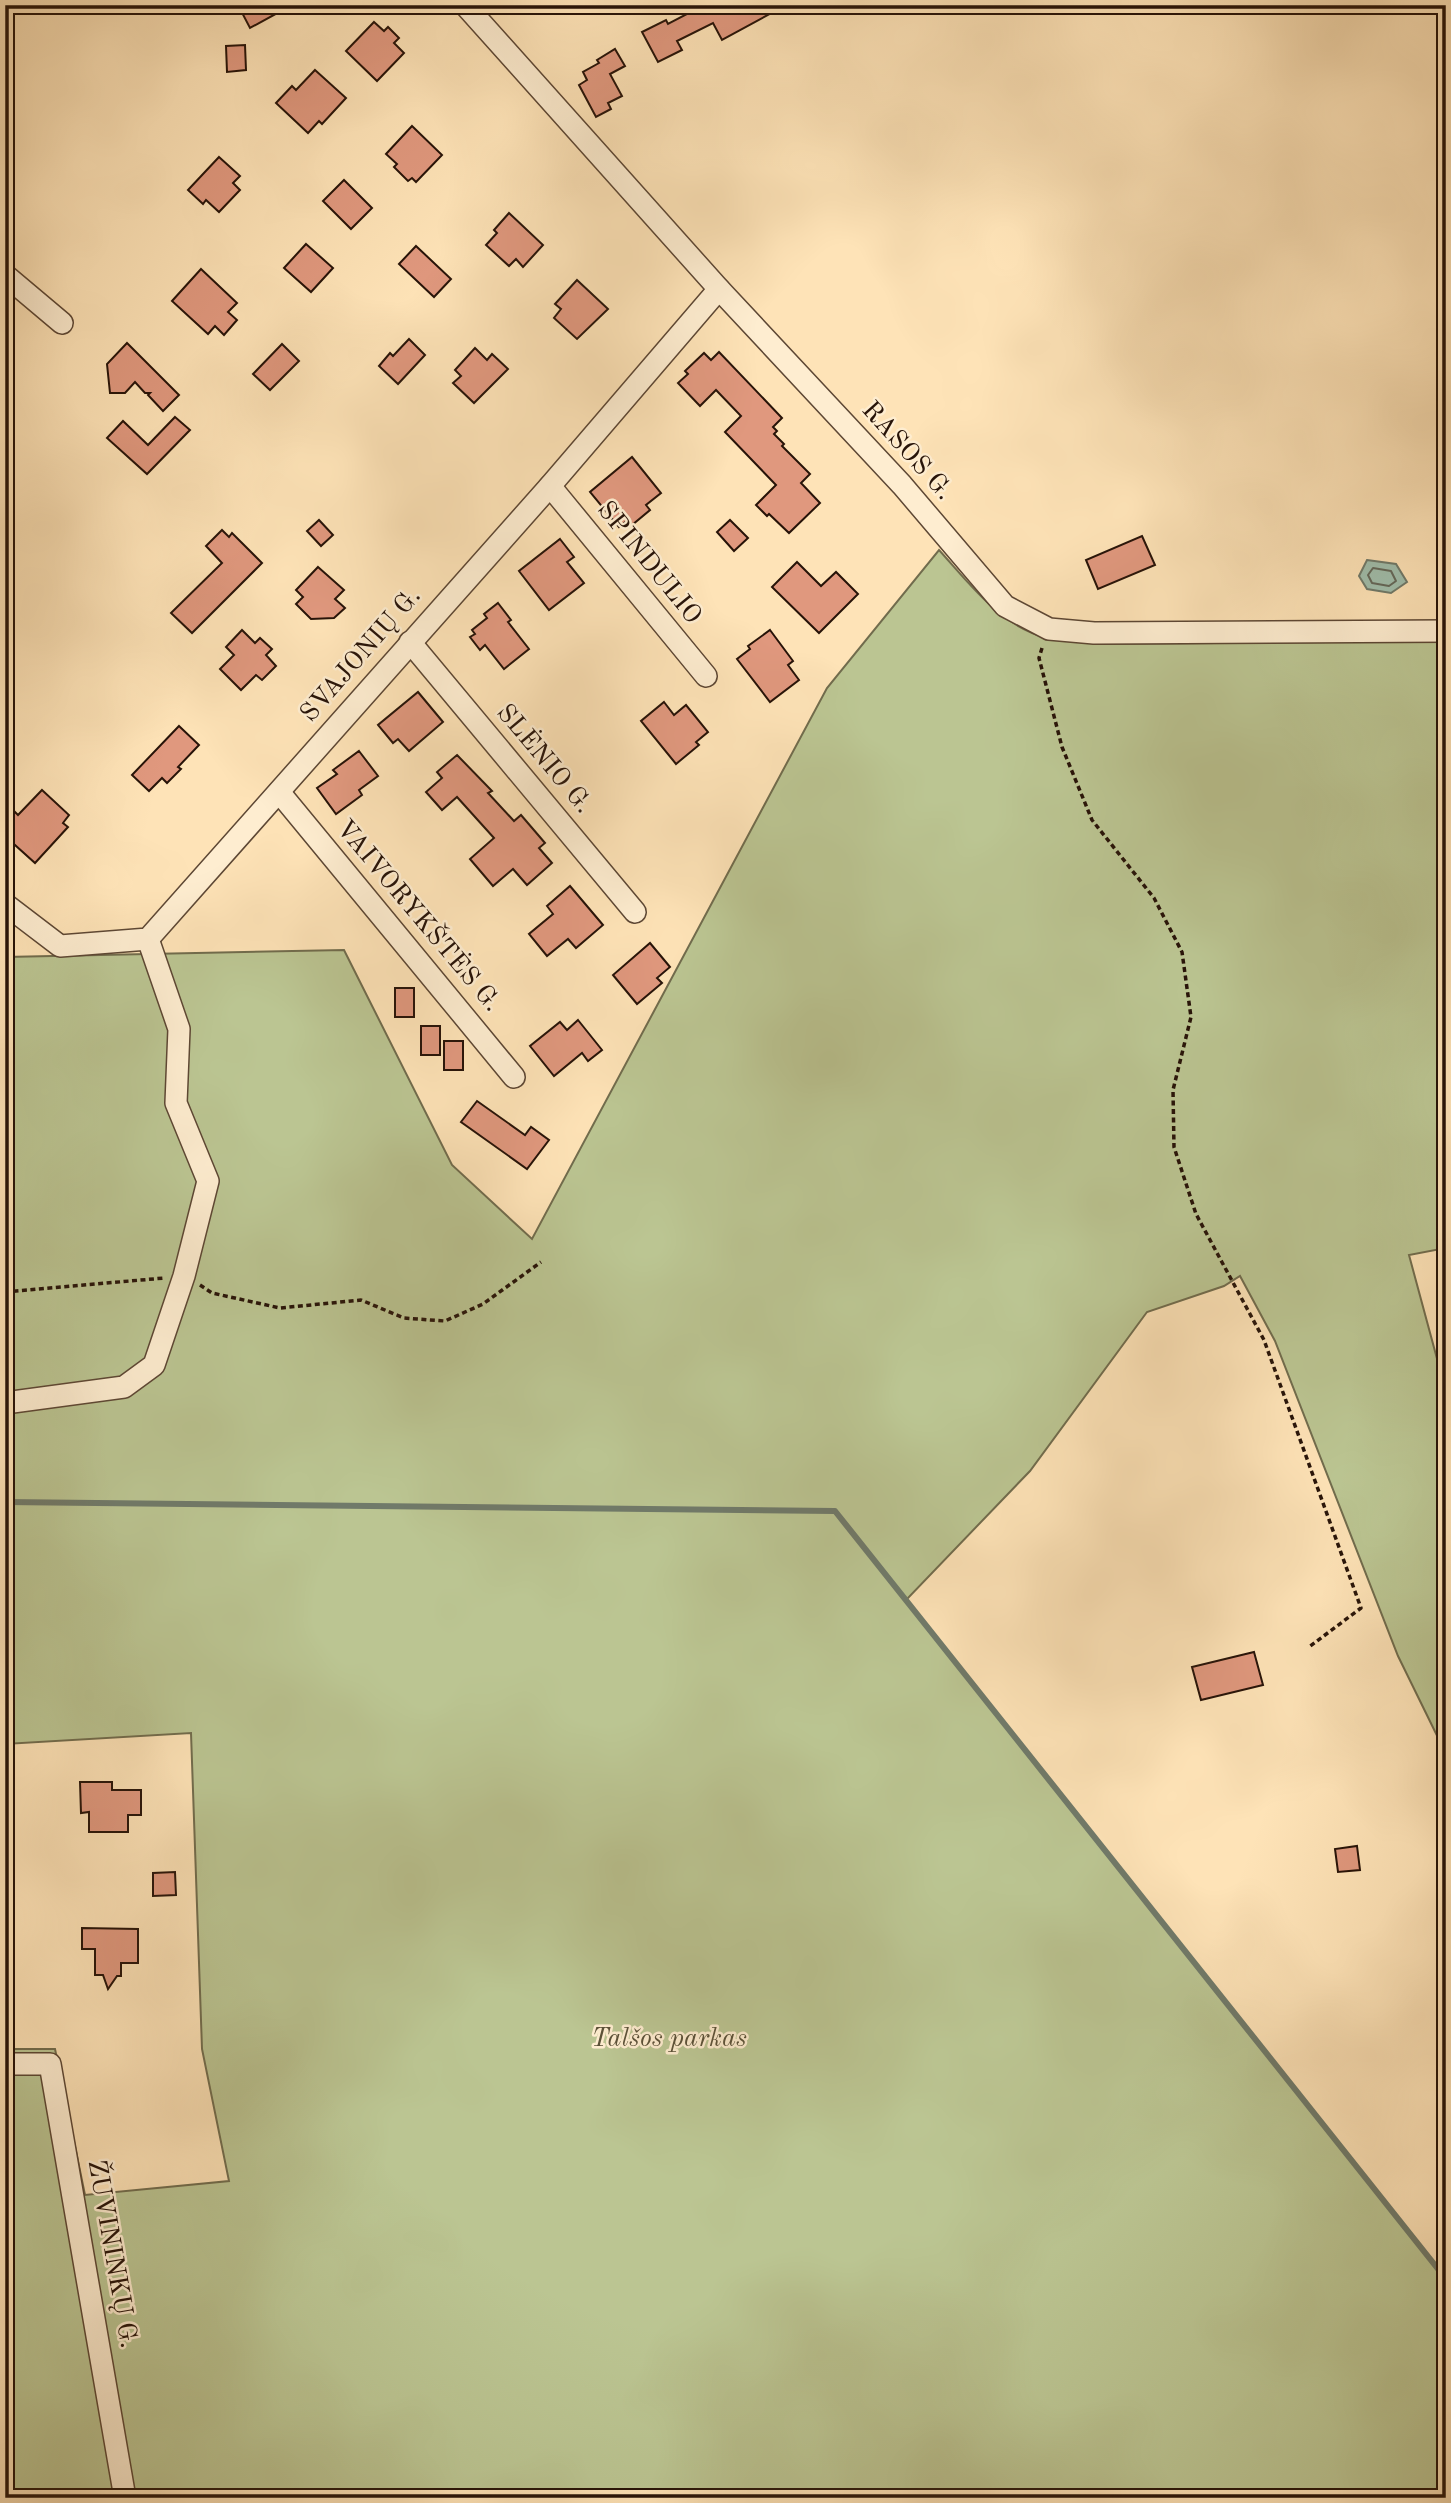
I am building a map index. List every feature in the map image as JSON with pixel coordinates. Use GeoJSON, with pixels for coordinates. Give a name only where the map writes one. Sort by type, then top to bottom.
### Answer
{"type":"FeatureCollection","features":[{"type":"Feature","properties":{"kind":"street","name":"RASOS G."},"geometry":{"type":"LineString","coordinates":[[465,5],[719,289],[902,485],[1005,606],[1049,629],[1094,633],[1446,631]]}},
{"type":"Feature","properties":{"kind":"street"},"geometry":{"type":"LineString","coordinates":[[5,275],[62,323]]}},
{"type":"Feature","properties":{"kind":"street","name":"SVAJONIŲ G."},"geometry":{"type":"LineString","coordinates":[[148,939],[550,486],[719,289]]}},
{"type":"Feature","properties":{"kind":"street","name":"SPINDULIO"},"geometry":{"type":"LineString","coordinates":[[550,486],[706,676]]}},
{"type":"Feature","properties":{"kind":"street","name":"SLĖNIO G."},"geometry":{"type":"LineString","coordinates":[[410,642],[635,912]]}},
{"type":"Feature","properties":{"kind":"street","name":"VAIVORYKŠTĖS G."},"geometry":{"type":"LineString","coordinates":[[279,792],[514,1077]]}},
{"type":"Feature","properties":{"kind":"street"},"geometry":{"type":"LineString","coordinates":[[5,905],[60,946],[148,939],[179,1029],[176,1103],[208,1181],[184,1276],[154,1365],[124,1387],[5,1403]]}},
{"type":"Feature","properties":{"kind":"street","name":"ŽUVININKŲ G."},"geometry":{"type":"LineString","coordinates":[[5,2064],[50,2064],[125,2498]]}},
{"type":"Feature","properties":{"kind":"path"},"geometry":{"type":"LineString","coordinates":[[1049,629],[1039,658],[1067,759],[1092,820],[1154,898],[1182,952],[1191,1017],[1173,1090],[1174,1147],[1196,1214],[1264,1340],[1361,1608],[1309,1647]]}},
{"type":"Feature","properties":{"kind":"path"},"geometry":{"type":"LineString","coordinates":[[5,1292],[184,1276],[212,1293],[280,1308],[361,1300],[404,1318],[445,1321],[483,1304],[541,1262]]}},
{"type":"Feature","properties":{"kind":"green space","name":"Talšos parkas"},"geometry":{"type":"Polygon","coordinates":[[[939,550],[987,603],[1016,625],[1048,638],[1103,644],[1446,641],[1446,1248],[1409,1255],[1446,1392],[1446,1754],[1398,1656],[1275,1341],[1240,1276],[1224,1286],[1147,1312],[1030,1471],[906,1600],[1446,2279],[1446,2498],[5,2498],[5,2049],[55,2049],[85,2195],[229,2181],[202,2049],[191,1733],[5,1744],[5,957],[344,950],[452,1165],[532,1239],[827,688],[939,550]]]}},
{"type":"Feature","properties":{"kind":"water"},"geometry":{"type":"Polygon","coordinates":[[[1367,560],[1396,564],[1407,582],[1391,593],[1367,589],[1359,576],[1367,560]]]}},
{"type":"Feature","properties":{"kind":"building"},"geometry":{"type":"Polygon","coordinates":[[[238,5],[292,5],[250,28],[238,5]]]}},
{"type":"Feature","properties":{"kind":"building"},"geometry":{"type":"Polygon","coordinates":[[[704,5],[786,5],[722,40],[713,23],[677,41],[682,50],[658,62],[642,32],[666,20],[668,24],[704,5]]]}},
{"type":"Feature","properties":{"kind":"building"},"geometry":{"type":"Polygon","coordinates":[[[374,22],[384,31],[388,27],[399,38],[394,43],[404,53],[377,81],[346,51],[374,22]]]}},
{"type":"Feature","properties":{"kind":"building"},"geometry":{"type":"Polygon","coordinates":[[[245,45],[246,70],[227,72],[226,46],[245,45]]]}},
{"type":"Feature","properties":{"kind":"building"},"geometry":{"type":"Polygon","coordinates":[[[615,49],[625,66],[610,74],[622,96],[608,103],[611,109],[596,117],[579,85],[587,80],[583,72],[615,49]]]}},
{"type":"Feature","properties":{"kind":"building"},"geometry":{"type":"Polygon","coordinates":[[[315,70],[346,98],[322,124],[319,121],[308,133],[276,103],[292,86],[296,90],[315,70]]]}},
{"type":"Feature","properties":{"kind":"building"},"geometry":{"type":"Polygon","coordinates":[[[412,126],[442,155],[416,182],[412,178],[408,181],[394,167],[397,164],[386,154],[412,126]]]}},
{"type":"Feature","properties":{"kind":"building"},"geometry":{"type":"Polygon","coordinates":[[[219,157],[240,176],[233,183],[240,190],[219,212],[206,200],[203,204],[188,190],[219,157]]]}},
{"type":"Feature","properties":{"kind":"building"},"geometry":{"type":"Polygon","coordinates":[[[344,180],[372,208],[351,229],[323,201],[344,180]]]}},
{"type":"Feature","properties":{"kind":"building"},"geometry":{"type":"Polygon","coordinates":[[[509,213],[543,245],[523,267],[516,259],[509,266],[486,245],[497,233],[494,230],[509,213]]]}},
{"type":"Feature","properties":{"kind":"building"},"geometry":{"type":"Polygon","coordinates":[[[306,244],[333,268],[311,292],[284,268],[306,244]]]}},
{"type":"Feature","properties":{"kind":"building"},"geometry":{"type":"Polygon","coordinates":[[[416,246],[451,279],[434,297],[399,264],[416,246]]]}},
{"type":"Feature","properties":{"kind":"building"},"geometry":{"type":"Polygon","coordinates":[[[201,269],[237,303],[228,312],[237,320],[224,335],[215,326],[208,334],[172,301],[201,269]]]}},
{"type":"Feature","properties":{"kind":"building"},"geometry":{"type":"Polygon","coordinates":[[[577,280],[608,309],[577,339],[554,318],[561,309],[555,304],[577,280]]]}},
{"type":"Feature","properties":{"kind":"building"},"geometry":{"type":"Polygon","coordinates":[[[409,339],[425,355],[398,384],[379,366],[390,353],[393,356],[409,339]]]}},
{"type":"Feature","properties":{"kind":"building"},"geometry":{"type":"Polygon","coordinates":[[[127,343],[179,395],[163,411],[148,395],[150,393],[145,393],[135,382],[125,393],[110,393],[107,364],[127,343]]]}},
{"type":"Feature","properties":{"kind":"building"},"geometry":{"type":"Polygon","coordinates":[[[282,344],[299,361],[270,390],[253,374],[282,344]]]}},
{"type":"Feature","properties":{"kind":"building"},"geometry":{"type":"Polygon","coordinates":[[[475,348],[487,360],[492,354],[508,369],[474,403],[453,383],[461,376],[455,370],[475,348]]]}},
{"type":"Feature","properties":{"kind":"building"},"geometry":{"type":"Polygon","coordinates":[[[719,352],[782,418],[773,427],[777,431],[774,434],[810,474],[801,483],[820,503],[789,533],[756,505],[776,485],[725,432],[741,416],[716,390],[700,406],[678,383],[688,374],[685,371],[704,353],[711,360],[719,352]]]}},
{"type":"Feature","properties":{"kind":"building"},"geometry":{"type":"Polygon","coordinates":[[[175,417],[190,430],[147,474],[107,438],[123,421],[148,445],[175,417]]]}},
{"type":"Feature","properties":{"kind":"building"},"geometry":{"type":"Polygon","coordinates":[[[632,457],[661,493],[646,505],[650,510],[632,525],[628,520],[619,527],[590,492],[632,457]]]}},
{"type":"Feature","properties":{"kind":"building"},"geometry":{"type":"Polygon","coordinates":[[[319,520],[333,535],[321,546],[307,531],[319,520]]]}},
{"type":"Feature","properties":{"kind":"building"},"geometry":{"type":"Polygon","coordinates":[[[730,520],[748,538],[734,551],[717,532],[730,520]]]}},
{"type":"Feature","properties":{"kind":"building"},"geometry":{"type":"Polygon","coordinates":[[[222,530],[229,537],[232,533],[262,563],[192,633],[171,613],[222,563],[206,546],[222,530]]]}},
{"type":"Feature","properties":{"kind":"building"},"geometry":{"type":"Polygon","coordinates":[[[1142,536],[1155,565],[1098,589],[1086,560],[1142,536]]]}},
{"type":"Feature","properties":{"kind":"building"},"geometry":{"type":"Polygon","coordinates":[[[560,539],[574,557],[567,562],[584,583],[549,610],[519,571],[560,539]]]}},
{"type":"Feature","properties":{"kind":"building"},"geometry":{"type":"Polygon","coordinates":[[[797,562],[821,586],[836,572],[858,594],[819,633],[772,587],[797,562]]]}},
{"type":"Feature","properties":{"kind":"building"},"geometry":{"type":"Polygon","coordinates":[[[318,567],[344,590],[335,599],[345,608],[334,618],[311,619],[296,604],[303,597],[296,590],[318,567]]]}},
{"type":"Feature","properties":{"kind":"building"},"geometry":{"type":"Polygon","coordinates":[[[498,603],[511,620],[508,622],[529,649],[504,669],[485,645],[480,650],[470,637],[475,634],[472,630],[487,618],[484,614],[498,603]]]}},
{"type":"Feature","properties":{"kind":"building"},"geometry":{"type":"Polygon","coordinates":[[[242,630],[255,643],[260,638],[272,649],[266,655],[276,666],[262,680],[256,675],[241,690],[220,669],[234,655],[226,647],[242,630]]]}},
{"type":"Feature","properties":{"kind":"building"},"geometry":{"type":"Polygon","coordinates":[[[770,630],[793,661],[788,665],[799,680],[770,702],[737,659],[750,649],[748,646],[770,630]]]}},
{"type":"Feature","properties":{"kind":"building"},"geometry":{"type":"Polygon","coordinates":[[[418,692],[443,722],[409,751],[398,739],[393,743],[378,725],[418,692]]]}},
{"type":"Feature","properties":{"kind":"building"},"geometry":{"type":"Polygon","coordinates":[[[664,702],[674,715],[686,705],[708,732],[696,742],[699,745],[676,764],[641,721],[664,702]]]}},
{"type":"Feature","properties":{"kind":"building"},"geometry":{"type":"Polygon","coordinates":[[[179,726],[199,745],[167,783],[162,778],[149,791],[132,775],[179,726]]]}},
{"type":"Feature","properties":{"kind":"building"},"geometry":{"type":"Polygon","coordinates":[[[359,751],[378,776],[359,790],[362,795],[336,814],[317,788],[337,774],[333,770],[359,751]]]}},
{"type":"Feature","properties":{"kind":"building"},"geometry":{"type":"Polygon","coordinates":[[[457,755],[492,791],[488,793],[514,821],[521,815],[545,843],[539,848],[552,863],[527,885],[513,869],[493,886],[470,859],[494,838],[457,797],[442,810],[426,792],[442,778],[437,772],[457,755]]]}},
{"type":"Feature","properties":{"kind":"building"},"geometry":{"type":"Polygon","coordinates":[[[42,790],[69,815],[63,823],[68,827],[35,863],[5,836],[5,823],[15,812],[18,815],[42,790]]]}},
{"type":"Feature","properties":{"kind":"building"},"geometry":{"type":"Polygon","coordinates":[[[570,886],[603,925],[576,948],[568,939],[547,956],[529,934],[553,914],[547,906],[570,886]]]}},
{"type":"Feature","properties":{"kind":"building"},"geometry":{"type":"Polygon","coordinates":[[[650,943],[670,967],[657,978],[662,983],[637,1004],[613,975],[650,943]]]}},
{"type":"Feature","properties":{"kind":"building"},"geometry":{"type":"Polygon","coordinates":[[[395,988],[414,988],[414,1017],[395,1017],[395,988]]]}},
{"type":"Feature","properties":{"kind":"building"},"geometry":{"type":"Polygon","coordinates":[[[578,1020],[602,1050],[588,1061],[582,1053],[554,1076],[530,1046],[560,1022],[567,1030],[578,1020]]]}},
{"type":"Feature","properties":{"kind":"building"},"geometry":{"type":"Polygon","coordinates":[[[421,1026],[440,1026],[440,1055],[421,1055],[421,1026]]]}},
{"type":"Feature","properties":{"kind":"building"},"geometry":{"type":"Polygon","coordinates":[[[444,1041],[463,1041],[463,1070],[444,1070],[444,1041]]]}},
{"type":"Feature","properties":{"kind":"building"},"geometry":{"type":"Polygon","coordinates":[[[477,1101],[525,1135],[531,1127],[549,1140],[527,1169],[461,1122],[477,1101]]]}},
{"type":"Feature","properties":{"kind":"building"},"geometry":{"type":"Polygon","coordinates":[[[1254,1652],[1263,1685],[1201,1700],[1192,1667],[1254,1652]]]}},
{"type":"Feature","properties":{"kind":"building"},"geometry":{"type":"Polygon","coordinates":[[[80,1782],[112,1782],[112,1790],[141,1790],[141,1815],[128,1815],[128,1832],[89,1832],[89,1812],[81,1813],[80,1782]]]}},
{"type":"Feature","properties":{"kind":"building"},"geometry":{"type":"Polygon","coordinates":[[[1357,1846],[1360,1870],[1338,1872],[1335,1849],[1357,1846]]]}},
{"type":"Feature","properties":{"kind":"building"},"geometry":{"type":"Polygon","coordinates":[[[175,1872],[176,1895],[153,1896],[153,1873],[175,1872]]]}},
{"type":"Feature","properties":{"kind":"building"},"geometry":{"type":"Polygon","coordinates":[[[82,1928],[138,1929],[138,1963],[121,1963],[121,1976],[117,1976],[108,1989],[103,1975],[95,1975],[95,1949],[82,1949],[82,1928]]]}},
{"type":"Feature","properties":{"kind":"waterway"},"geometry":{"type":"LineString","coordinates":[[5,1502],[835,1511],[1446,2279]]}}]}
